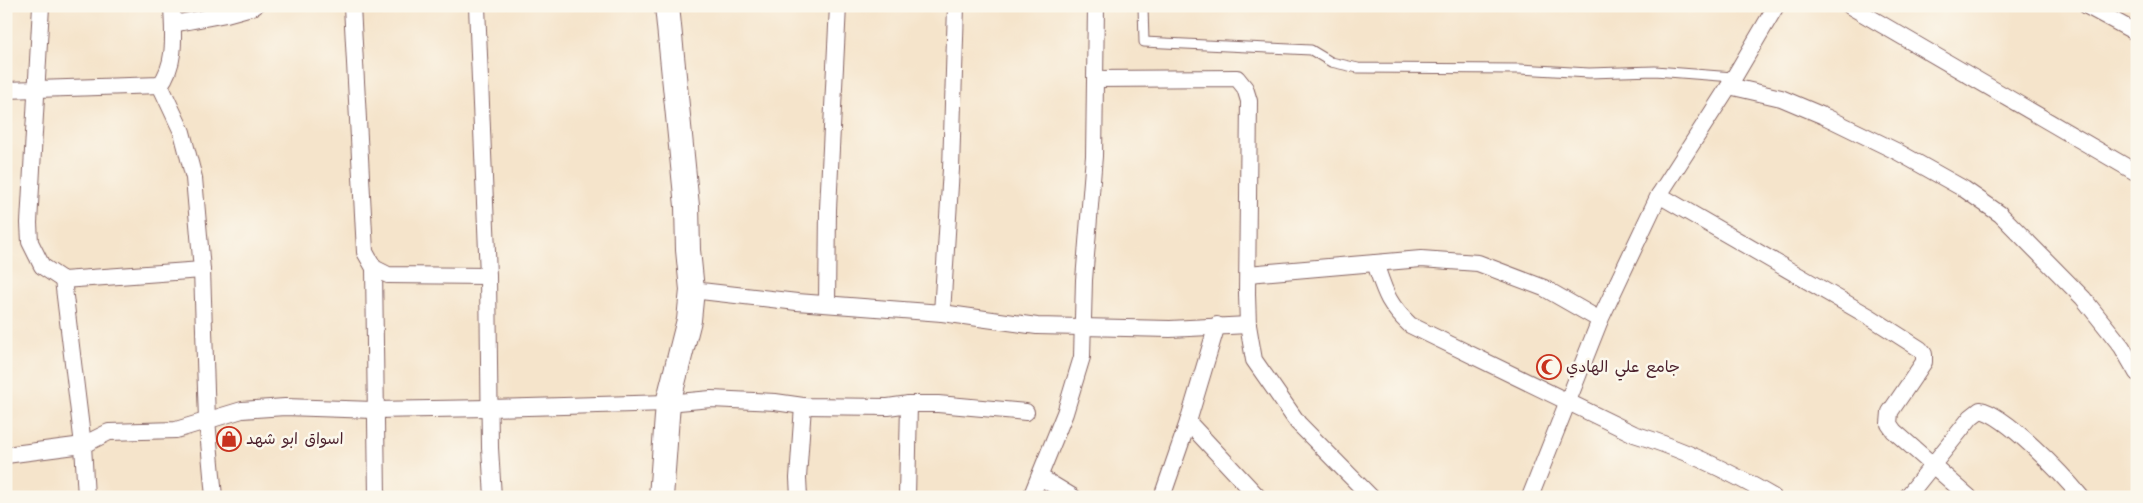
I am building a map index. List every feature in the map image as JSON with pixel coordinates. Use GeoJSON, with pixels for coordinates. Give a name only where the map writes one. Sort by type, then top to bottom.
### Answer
{"type":"FeatureCollection","features":[{"type":"Feature","properties":{"kind":"street"},"geometry":{"type":"LineString","coordinates":[[41,6],[29,223],[30,242],[42,266],[63,280],[202,270]]}},
{"type":"Feature","properties":{"kind":"street"},"geometry":{"type":"LineString","coordinates":[[6,90],[160,85],[168,75],[172,58],[172,6]]}},
{"type":"Feature","properties":{"kind":"street"},"geometry":{"type":"LineString","coordinates":[[173,24],[226,14],[255,6]]}},
{"type":"Feature","properties":{"kind":"street"},"geometry":{"type":"LineString","coordinates":[[352,6],[365,252],[374,268],[374,410],[377,497]]}},
{"type":"Feature","properties":{"kind":"street"},"geometry":{"type":"LineString","coordinates":[[477,6],[488,276],[493,497]]}},
{"type":"Feature","properties":{"kind":"street"},"geometry":{"type":"LineString","coordinates":[[661,497],[668,403],[689,320],[692,290],[688,250],[687,206],[667,6]]}},
{"type":"Feature","properties":{"kind":"street"},"geometry":{"type":"LineString","coordinates":[[827,303],[828,209],[838,6]]}},
{"type":"Feature","properties":{"kind":"street"},"geometry":{"type":"LineString","coordinates":[[942,312],[951,170],[956,6]]}},
{"type":"Feature","properties":{"kind":"street"},"geometry":{"type":"LineString","coordinates":[[1031,497],[1065,413],[1082,357],[1084,280],[1094,156],[1096,6]]}},
{"type":"Feature","properties":{"kind":"street"},"geometry":{"type":"LineString","coordinates":[[1850,6],[2137,173]]}},
{"type":"Feature","properties":{"kind":"street"},"geometry":{"type":"LineString","coordinates":[[2087,6],[2137,32]]}},
{"type":"Feature","properties":{"kind":"street"},"geometry":{"type":"LineString","coordinates":[[1530,497],[1600,320],[1659,195],[1731,82],[1774,7]]}},
{"type":"Feature","properties":{"kind":"street"},"geometry":{"type":"LineString","coordinates":[[1096,79],[1237,78],[1245,88],[1249,102],[1248,325],[1254,360],[1266,380],[1298,423],[1371,497]]}},
{"type":"Feature","properties":{"kind":"street"},"geometry":{"type":"LineString","coordinates":[[1731,82],[1781,98],[1826,117],[1898,152],[1964,189],[2000,214],[2083,298],[2122,347],[2137,373]]}},
{"type":"Feature","properties":{"kind":"street"},"geometry":{"type":"LineString","coordinates":[[160,85],[182,132],[194,178],[202,270],[207,420],[214,497]]}},
{"type":"Feature","properties":{"kind":"street"},"geometry":{"type":"LineString","coordinates":[[1659,195],[1870,317],[1920,349],[1924,354],[1924,362],[1890,412],[1889,424],[1894,431],[1969,497]]}},
{"type":"Feature","properties":{"kind":"street"},"geometry":{"type":"LineString","coordinates":[[1248,274],[1421,259],[1478,263],[1544,288],[1600,320]]}},
{"type":"Feature","properties":{"kind":"street"},"geometry":{"type":"LineString","coordinates":[[1375,263],[1385,293],[1393,309],[1410,325],[1634,434],[1673,446],[1720,468],[1773,497]]}},
{"type":"Feature","properties":{"kind":"street"},"geometry":{"type":"LineString","coordinates":[[374,268],[388,275],[488,276]]}},
{"type":"Feature","properties":{"kind":"street"},"geometry":{"type":"LineString","coordinates":[[63,280],[83,445],[86,497]]}},
{"type":"Feature","properties":{"kind":"street"},"geometry":{"type":"LineString","coordinates":[[692,290],[942,312],[1037,326],[1170,329],[1218,325],[1248,325]]}},
{"type":"Feature","properties":{"kind":"street"},"geometry":{"type":"LineString","coordinates":[[1162,497],[1188,422],[1218,325]]}},
{"type":"Feature","properties":{"kind":"street"},"geometry":{"type":"LineString","coordinates":[[6,454],[83,445],[109,432],[176,430],[242,410],[268,408],[374,410],[490,408],[668,403],[711,399],[774,402],[803,406],[888,407],[908,404],[938,404],[1026,412]]}},
{"type":"Feature","properties":{"kind":"street"},"geometry":{"type":"LineString","coordinates":[[907,497],[908,404]]}},
{"type":"Feature","properties":{"kind":"street"},"geometry":{"type":"LineString","coordinates":[[799,497],[798,478],[803,406]]}},
{"type":"Feature","properties":{"kind":"street"},"geometry":{"type":"LineString","coordinates":[[1906,497],[1970,417],[1980,410],[1990,411],[2031,446],[2081,497]]}},
{"type":"Feature","properties":{"kind":"street"},"geometry":{"type":"LineString","coordinates":[[1188,422],[1258,497]]}},
{"type":"Feature","properties":{"kind":"street"},"geometry":{"type":"LineString","coordinates":[[1040,477],[1073,497]]}},
{"type":"Feature","properties":{"kind":"lane"},"geometry":{"type":"LineString","coordinates":[[1143,6],[1144,42],[1311,50],[1331,62],[1358,68],[1520,69],[1589,73],[1655,71],[1731,82]]}},
{"type":"Feature","properties":{"kind":"place","name":"جامع علي الهادي"},"geometry":{"type":"Point","coordinates":[1549,367]}},
{"type":"Feature","properties":{"kind":"place","name":"اسواق ابو شهد"},"geometry":{"type":"Point","coordinates":[229,439]}}]}
